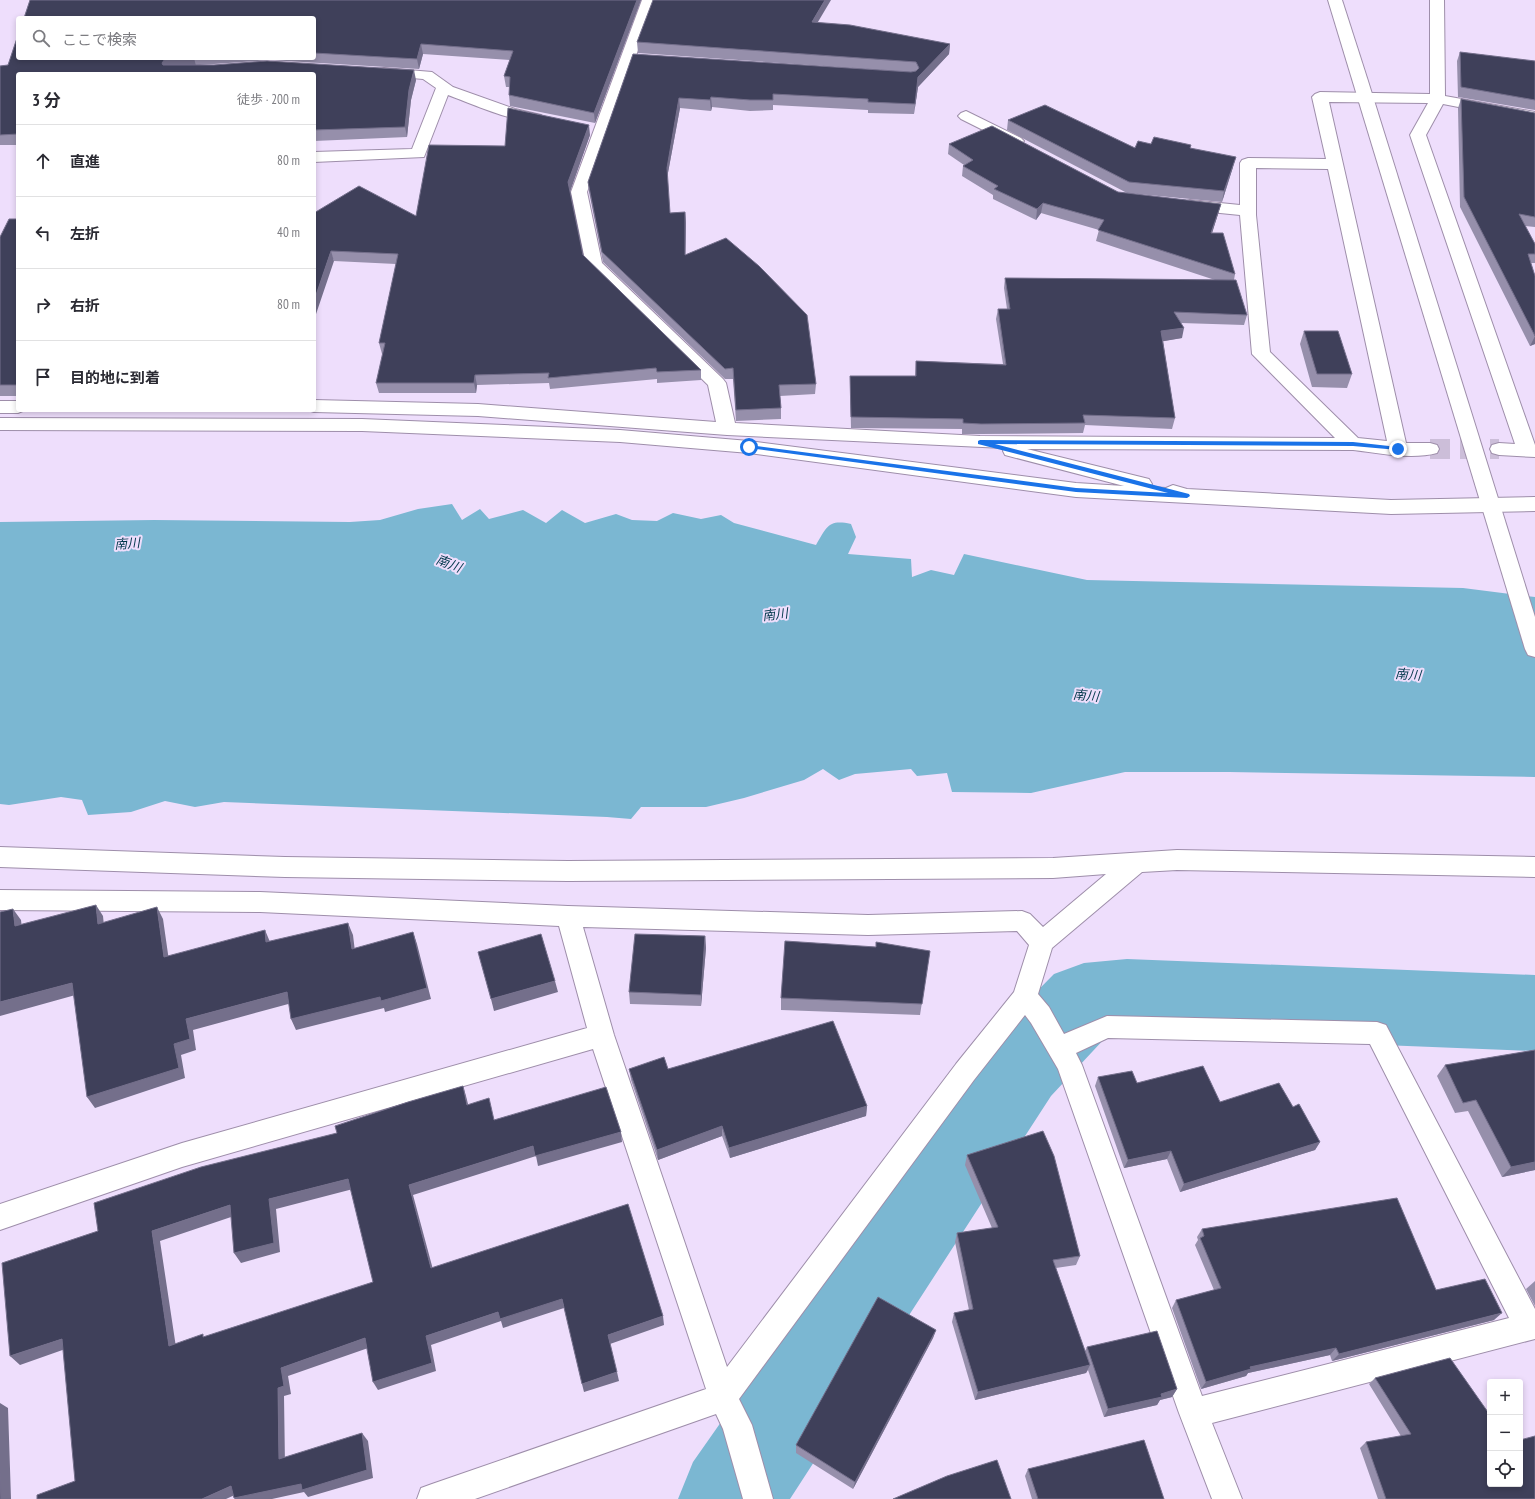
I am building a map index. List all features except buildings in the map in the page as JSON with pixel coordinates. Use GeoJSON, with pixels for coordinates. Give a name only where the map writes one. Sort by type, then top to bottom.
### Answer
{"type":"FeatureCollection","features":[{"type":"Feature","properties":{"kind":"street"},"geometry":{"type":"LineString","coordinates":[[649,0],[635,58],[593,130],[578,192],[594,265],[717,383],[728,429]]}},
{"type":"Feature","properties":{"kind":"street"},"geometry":{"type":"LineString","coordinates":[[1335,0],[1495,525],[1535,648]]}},
{"type":"Feature","properties":{"kind":"street"},"geometry":{"type":"LineString","coordinates":[[1437,0],[1438,99],[1418,135],[1531,451],[1499,449]]}},
{"type":"Feature","properties":{"kind":"street"},"geometry":{"type":"LineString","coordinates":[[372,72],[427,75],[444,87],[511,113],[548,120]]}},
{"type":"Feature","properties":{"kind":"street"},"geometry":{"type":"LineString","coordinates":[[316,161],[418,154],[444,87]]}},
{"type":"Feature","properties":{"kind":"street"},"geometry":{"type":"LineString","coordinates":[[1398,449],[1320,97],[1438,99],[1535,117]]}},
{"type":"Feature","properties":{"kind":"street"},"geometry":{"type":"LineString","coordinates":[[966,116],[1028,148]]}},
{"type":"Feature","properties":{"kind":"street"},"geometry":{"type":"LineString","coordinates":[[1335,164],[1248,162],[1248,211],[1261,354],[1353,444]]}},
{"type":"Feature","properties":{"kind":"street"},"geometry":{"type":"LineString","coordinates":[[1178,204],[1248,211]]}},
{"type":"Feature","properties":{"kind":"street"},"geometry":{"type":"LineString","coordinates":[[316,406],[478,410],[728,429],[980,442],[1353,444],[1398,449],[1430,449]]}},
{"type":"Feature","properties":{"kind":"street"},"geometry":{"type":"LineString","coordinates":[[0,407],[16,407]]}},
{"type":"Feature","properties":{"kind":"street"},"geometry":{"type":"LineString","coordinates":[[0,424],[362,425],[620,436],[749,447],[1076,490],[1391,507],[1535,504]]}},
{"type":"Feature","properties":{"kind":"street"},"geometry":{"type":"LineString","coordinates":[[980,442],[1187,496]]}},
{"type":"Feature","properties":{"kind":"street"},"geometry":{"type":"LineString","coordinates":[[0,857],[285,866],[568,871],[1053,868],[1185,860],[1535,867]]}},
{"type":"Feature","properties":{"kind":"street"},"geometry":{"type":"LineString","coordinates":[[432,1499],[723,1397],[965,1072],[1032,1006],[1042,942],[1136,862]]}},
{"type":"Feature","properties":{"kind":"street"},"geometry":{"type":"LineString","coordinates":[[0,900],[260,902],[568,916],[868,926],[1022,921],[1042,942]]}},
{"type":"Feature","properties":{"kind":"street"},"geometry":{"type":"LineString","coordinates":[[568,916],[601,1035],[723,1397],[737,1425],[758,1499]]}},
{"type":"Feature","properties":{"kind":"street"},"geometry":{"type":"LineString","coordinates":[[1032,1006],[1064,1056],[1194,1413],[1227,1499]]}},
{"type":"Feature","properties":{"kind":"street"},"geometry":{"type":"LineString","coordinates":[[1064,1056],[1107,1027],[1377,1033],[1529,1327],[1194,1413]]}},
{"type":"Feature","properties":{"kind":"street"},"geometry":{"type":"LineString","coordinates":[[0,1217],[182,1155],[601,1035]]}},
{"type":"Feature","properties":{"kind":"water","name":"南川"},"geometry":{"type":"Polygon","coordinates":[[[452,504],[462,520],[480,509],[489,519],[523,510],[546,523],[562,510],[585,523],[616,514],[632,520],[657,521],[673,513],[701,519],[721,515],[734,523],[816,545],[829,526],[837,523],[851,524],[856,537],[848,554],[911,559],[912,577],[931,570],[954,575],[964,554],[1087,580],[1463,588],[1535,597],[1535,777],[1229,772],[1125,772],[1031,793],[952,792],[947,773],[917,776],[911,769],[855,774],[839,780],[823,769],[804,780],[744,798],[706,807],[641,807],[631,819],[224,802],[195,807],[165,801],[131,812],[88,815],[82,800],[61,797],[9,805],[0,804],[0,522],[154,520],[350,522],[380,520],[418,509],[452,504]]]}},
{"type":"Feature","properties":{"kind":"waterway"},"geometry":{"type":"LineString","coordinates":[[730,1499],[1020,1068],[1084,1001],[1127,997],[1535,1013]]}},
{"type":"Feature","properties":{"kind":"tunnel"},"geometry":{"type":"LineString","coordinates":[[1430,449],[1499,449]]}},
{"type":"Feature","properties":{"kind":"route"},"geometry":{"type":"LineString","coordinates":[[749,447],[1076,490],[1187,496],[980,442],[1353,444],[1398,449]]}}]}
